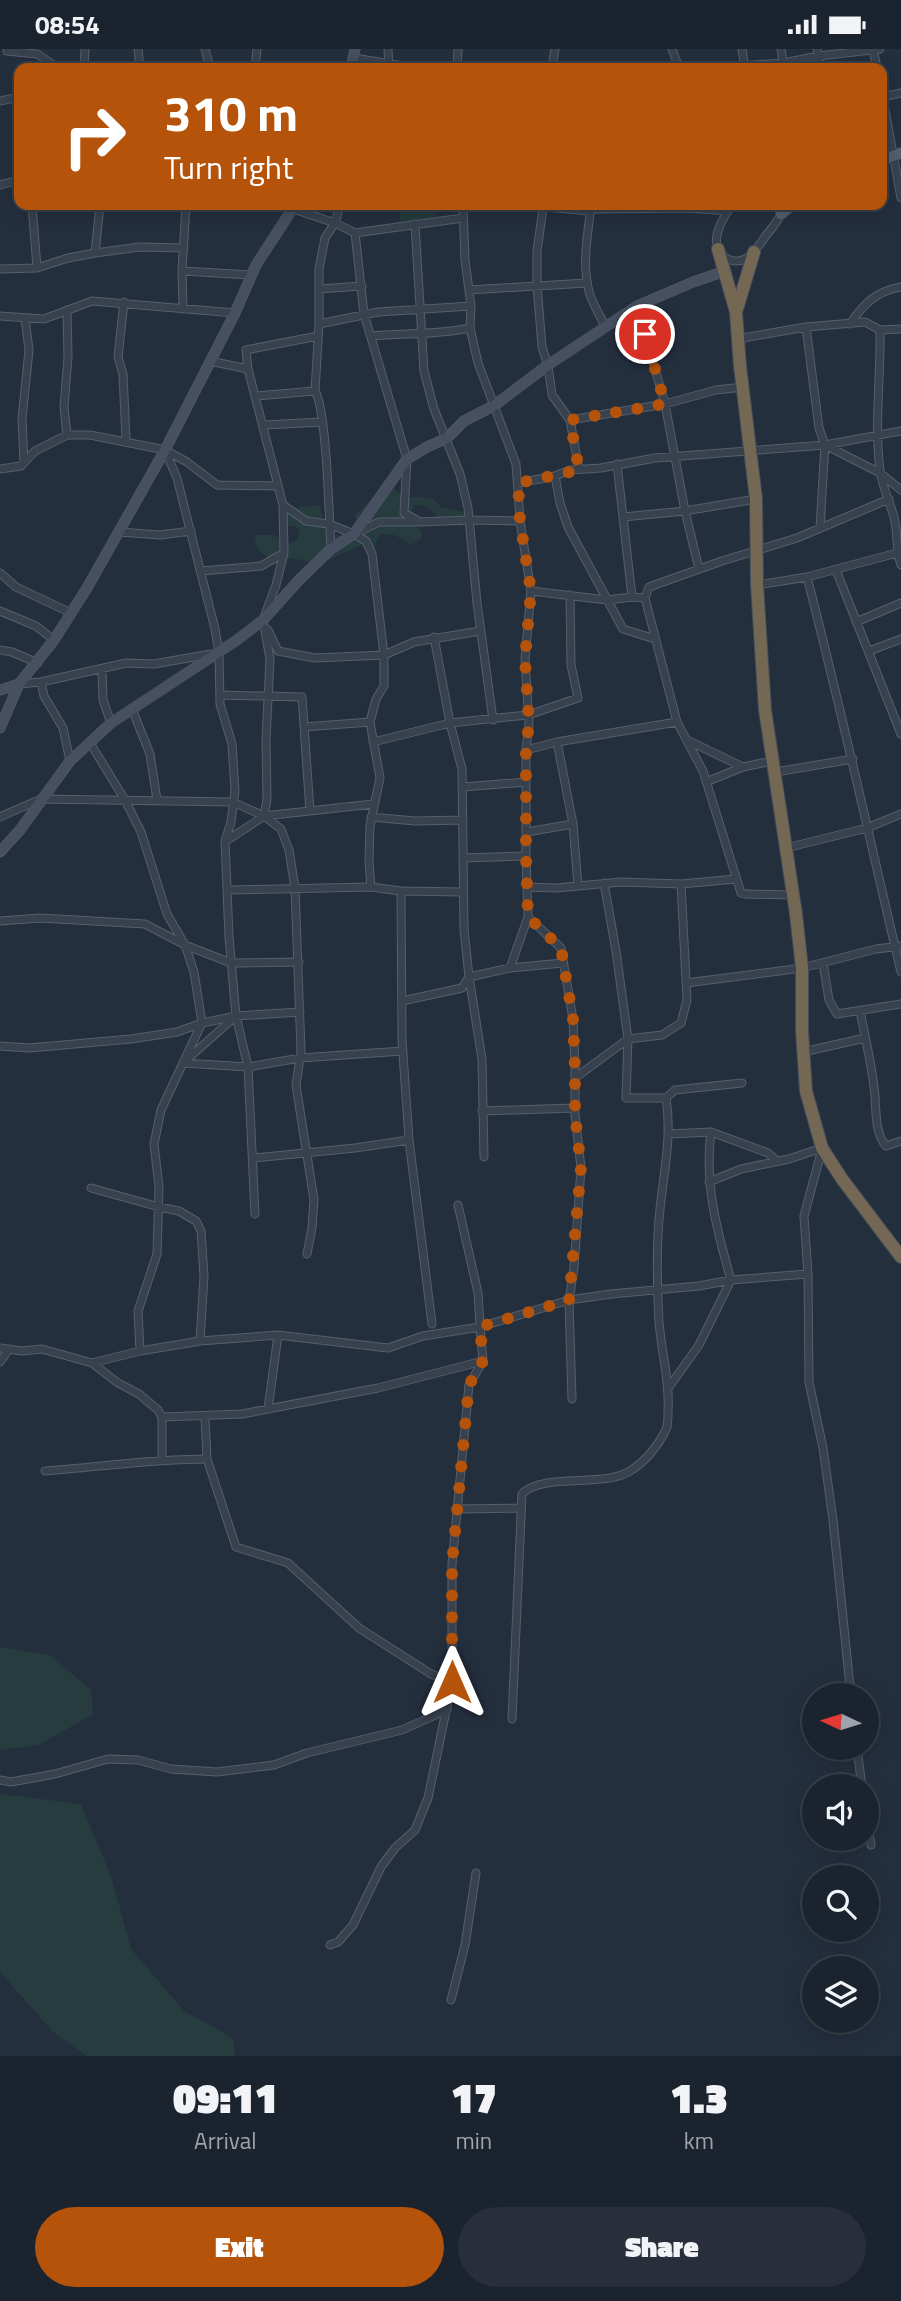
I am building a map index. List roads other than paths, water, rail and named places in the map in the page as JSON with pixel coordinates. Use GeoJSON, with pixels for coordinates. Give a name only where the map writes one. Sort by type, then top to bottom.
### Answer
{"type":"FeatureCollection","features":[{"type":"Feature","properties":{"kind":"highway"},"geometry":{"type":"LineString","coordinates":[[718,249],[736,312],[756,499],[757,585],[764,698],[794,895],[802,968],[806,1091],[822,1148],[901,1257]]}},
{"type":"Feature","properties":{"kind":"highway"},"geometry":{"type":"LineString","coordinates":[[736,312],[754,252]]}},
{"type":"Feature","properties":{"kind":"street"},"geometry":{"type":"LineString","coordinates":[[791,63],[818,52],[875,49]]}},
{"type":"Feature","properties":{"kind":"street"},"geometry":{"type":"LineString","coordinates":[[5,52],[37,54],[50,63]]}},
{"type":"Feature","properties":{"kind":"street"},"geometry":{"type":"LineString","coordinates":[[353,58],[373,63]]}},
{"type":"Feature","properties":{"kind":"street"},"geometry":{"type":"LineString","coordinates":[[887,126],[901,198]]}},
{"type":"Feature","properties":{"kind":"street"},"geometry":{"type":"LineString","coordinates":[[32,210],[37,268]]}},
{"type":"Feature","properties":{"kind":"street"},"geometry":{"type":"LineString","coordinates":[[95,253],[101,210]]}},
{"type":"Feature","properties":{"kind":"street"},"geometry":{"type":"LineString","coordinates":[[183,309],[186,210]]}},
{"type":"Feature","properties":{"kind":"street"},"geometry":{"type":"LineString","coordinates":[[0,728],[19,684],[54,640],[119,532],[165,450],[251,275],[292,210]]}},
{"type":"Feature","properties":{"kind":"street"},"geometry":{"type":"LineString","coordinates":[[302,210],[355,233],[463,218]]}},
{"type":"Feature","properties":{"kind":"street"},"geometry":{"type":"LineString","coordinates":[[331,549],[322,422],[315,391],[319,269],[325,237],[335,223],[339,210]]}},
{"type":"Feature","properties":{"kind":"street"},"geometry":{"type":"LineString","coordinates":[[463,210],[471,306],[470,328],[478,363],[516,464],[520,521],[531,591],[525,659],[528,715],[528,917],[510,968]]}},
{"type":"Feature","properties":{"kind":"street"},"geometry":{"type":"LineString","coordinates":[[543,210],[537,251],[542,347],[548,365],[552,395],[570,420],[579,470]]}},
{"type":"Feature","properties":{"kind":"street"},"geometry":{"type":"LineString","coordinates":[[590,210],[585,250],[587,283],[591,298],[605,326]]}},
{"type":"Feature","properties":{"kind":"street"},"geometry":{"type":"LineString","coordinates":[[729,210],[717,237],[718,249],[727,258],[735,261],[748,258],[754,252],[782,210]]}},
{"type":"Feature","properties":{"kind":"street"},"geometry":{"type":"LineString","coordinates":[[415,224],[424,370],[434,409],[460,474],[469,520],[480,631],[493,720]]}},
{"type":"Feature","properties":{"kind":"street"},"geometry":{"type":"LineString","coordinates":[[355,233],[365,314],[407,459],[404,513],[420,522],[469,520]]}},
{"type":"Feature","properties":{"kind":"street"},"geometry":{"type":"LineString","coordinates":[[0,269],[37,268],[95,253],[140,247],[184,248]]}},
{"type":"Feature","properties":{"kind":"street"},"geometry":{"type":"LineString","coordinates":[[182,271],[251,275]]}},
{"type":"Feature","properties":{"kind":"street"},"geometry":{"type":"LineString","coordinates":[[354,534],[407,459],[427,446],[447,438],[464,421],[495,405],[548,365],[637,306],[725,271]]}},
{"type":"Feature","properties":{"kind":"street"},"geometry":{"type":"LineString","coordinates":[[469,290],[587,283]]}},
{"type":"Feature","properties":{"kind":"street"},"geometry":{"type":"LineString","coordinates":[[319,289],[362,286]]}},
{"type":"Feature","properties":{"kind":"street"},"geometry":{"type":"LineString","coordinates":[[850,324],[876,294],[901,287]]}},
{"type":"Feature","properties":{"kind":"street"},"geometry":{"type":"LineString","coordinates":[[0,316],[44,319],[92,301],[234,313]]}},
{"type":"Feature","properties":{"kind":"street"},"geometry":{"type":"LineString","coordinates":[[124,302],[118,358],[123,374],[126,440]]}},
{"type":"Feature","properties":{"kind":"street"},"geometry":{"type":"LineString","coordinates":[[319,324],[365,314],[471,306]]}},
{"type":"Feature","properties":{"kind":"street"},"geometry":{"type":"LineString","coordinates":[[637,306],[665,404],[699,569]]}},
{"type":"Feature","properties":{"kind":"street"},"geometry":{"type":"LineString","coordinates":[[67,310],[68,357],[64,407],[67,435]]}},
{"type":"Feature","properties":{"kind":"street"},"geometry":{"type":"LineString","coordinates":[[24,463],[22,419],[29,350],[25,318]]}},
{"type":"Feature","properties":{"kind":"street"},"geometry":{"type":"LineString","coordinates":[[737,339],[806,327],[865,322],[880,330],[901,329]]}},
{"type":"Feature","properties":{"kind":"street"},"geometry":{"type":"LineString","coordinates":[[806,327],[819,428],[825,445],[820,528]]}},
{"type":"Feature","properties":{"kind":"street"},"geometry":{"type":"LineString","coordinates":[[371,336],[444,333],[470,328]]}},
{"type":"Feature","properties":{"kind":"street"},"geometry":{"type":"LineString","coordinates":[[880,330],[880,473],[896,524],[897,553],[901,565]]}},
{"type":"Feature","properties":{"kind":"street"},"geometry":{"type":"LineString","coordinates":[[264,815],[267,799],[266,739],[270,659],[263,620],[284,553],[283,505],[248,369],[246,350],[318,336]]}},
{"type":"Feature","properties":{"kind":"street"},"geometry":{"type":"LineString","coordinates":[[210,361],[248,369]]}},
{"type":"Feature","properties":{"kind":"street"},"geometry":{"type":"LineString","coordinates":[[570,420],[665,404],[716,390],[743,387]]}},
{"type":"Feature","properties":{"kind":"street"},"geometry":{"type":"LineString","coordinates":[[256,396],[315,391]]}},
{"type":"Feature","properties":{"kind":"street"},"geometry":{"type":"LineString","coordinates":[[264,425],[322,422]]}},
{"type":"Feature","properties":{"kind":"street"},"geometry":{"type":"LineString","coordinates":[[518,483],[617,464],[676,456],[825,445],[901,431]]}},
{"type":"Feature","properties":{"kind":"street"},"geometry":{"type":"LineString","coordinates":[[0,470],[20,466],[47,444],[67,435],[90,435],[126,440],[165,450],[216,485],[278,486]]}},
{"type":"Feature","properties":{"kind":"street"},"geometry":{"type":"LineString","coordinates":[[825,445],[880,473],[901,490]]}},
{"type":"Feature","properties":{"kind":"street"},"geometry":{"type":"LineString","coordinates":[[165,450],[177,478],[201,571],[219,653],[220,695],[232,744],[235,791],[231,822],[225,841],[227,890],[236,1016],[248,1067],[256,1215]]}},
{"type":"Feature","properties":{"kind":"street"},"geometry":{"type":"LineString","coordinates":[[617,464],[632,597]]}},
{"type":"Feature","properties":{"kind":"street"},"geometry":{"type":"LineString","coordinates":[[555,476],[568,527],[624,629],[655,639]]}},
{"type":"Feature","properties":{"kind":"street"},"geometry":{"type":"LineString","coordinates":[[623,517],[685,511],[756,499]]}},
{"type":"Feature","properties":{"kind":"street"},"geometry":{"type":"LineString","coordinates":[[794,895],[741,893],[703,771],[677,722],[645,598],[649,587],[797,538],[889,499]]}},
{"type":"Feature","properties":{"kind":"street"},"geometry":{"type":"LineString","coordinates":[[283,505],[306,521],[329,524],[354,534],[366,541],[372,554],[384,655],[384,686],[376,699],[370,722],[380,778],[371,817],[371,887]]}},
{"type":"Feature","properties":{"kind":"street"},"geometry":{"type":"LineString","coordinates":[[0,852],[20,830],[70,761],[111,723],[219,653],[263,620],[331,549],[354,534],[379,522],[520,521]]}},
{"type":"Feature","properties":{"kind":"street"},"geometry":{"type":"LineString","coordinates":[[119,532],[160,535],[191,531]]}},
{"type":"Feature","properties":{"kind":"street"},"geometry":{"type":"LineString","coordinates":[[201,571],[261,566],[284,553]]}},
{"type":"Feature","properties":{"kind":"street"},"geometry":{"type":"LineString","coordinates":[[757,585],[807,577],[897,553]]}},
{"type":"Feature","properties":{"kind":"street"},"geometry":{"type":"LineString","coordinates":[[836,570],[901,734]]}},
{"type":"Feature","properties":{"kind":"street"},"geometry":{"type":"LineString","coordinates":[[0,573],[16,587],[71,613]]}},
{"type":"Feature","properties":{"kind":"street"},"geometry":{"type":"LineString","coordinates":[[807,577],[898,945],[901,972]]}},
{"type":"Feature","properties":{"kind":"street"},"geometry":{"type":"LineString","coordinates":[[531,591],[607,600],[645,598]]}},
{"type":"Feature","properties":{"kind":"street"},"geometry":{"type":"LineString","coordinates":[[373,741],[450,723],[528,715],[578,698],[571,664],[570,595]]}},
{"type":"Feature","properties":{"kind":"street"},"geometry":{"type":"LineString","coordinates":[[856,622],[901,603]]}},
{"type":"Feature","properties":{"kind":"street"},"geometry":{"type":"LineString","coordinates":[[0,611],[36,626],[54,640]]}},
{"type":"Feature","properties":{"kind":"street"},"geometry":{"type":"LineString","coordinates":[[263,620],[278,651],[315,658],[384,655],[434,637],[480,631]]}},
{"type":"Feature","properties":{"kind":"street"},"geometry":{"type":"LineString","coordinates":[[434,637],[450,723],[462,769],[463,892],[469,977],[482,1059],[484,1157]]}},
{"type":"Feature","properties":{"kind":"street"},"geometry":{"type":"LineString","coordinates":[[869,651],[901,639]]}},
{"type":"Feature","properties":{"kind":"street"},"geometry":{"type":"LineString","coordinates":[[0,650],[38,663]]}},
{"type":"Feature","properties":{"kind":"street"},"geometry":{"type":"LineString","coordinates":[[0,690],[126,663],[154,664],[219,653]]}},
{"type":"Feature","properties":{"kind":"street"},"geometry":{"type":"LineString","coordinates":[[102,670],[103,700],[111,723]]}},
{"type":"Feature","properties":{"kind":"street"},"geometry":{"type":"LineString","coordinates":[[41,683],[44,696],[63,728],[70,761]]}},
{"type":"Feature","properties":{"kind":"street"},"geometry":{"type":"LineString","coordinates":[[220,695],[302,697],[310,811]]}},
{"type":"Feature","properties":{"kind":"street"},"geometry":{"type":"LineString","coordinates":[[132,709],[150,754],[157,800]]}},
{"type":"Feature","properties":{"kind":"street"},"geometry":{"type":"LineString","coordinates":[[304,727],[370,722]]}},
{"type":"Feature","properties":{"kind":"street"},"geometry":{"type":"LineString","coordinates":[[526,750],[557,742],[677,722]]}},
{"type":"Feature","properties":{"kind":"street"},"geometry":{"type":"LineString","coordinates":[[686,740],[743,767]]}},
{"type":"Feature","properties":{"kind":"street"},"geometry":{"type":"LineString","coordinates":[[557,742],[573,824],[578,886]]}},
{"type":"Feature","properties":{"kind":"street"},"geometry":{"type":"LineString","coordinates":[[90,743],[125,800],[150,856],[155,881],[167,914],[185,945],[194,972],[202,1023],[160,1110],[154,1145],[159,1187],[157,1254],[138,1311],[140,1351]]}},
{"type":"Feature","properties":{"kind":"street"},"geometry":{"type":"LineString","coordinates":[[706,782],[743,767],[774,767],[853,759]]}},
{"type":"Feature","properties":{"kind":"street"},"geometry":{"type":"LineString","coordinates":[[463,787],[526,782]]}},
{"type":"Feature","properties":{"kind":"street"},"geometry":{"type":"LineString","coordinates":[[0,817],[41,799],[233,802],[264,815],[281,829],[289,850],[295,888],[300,1012],[300,1058],[296,1085],[314,1200],[307,1254]]}},
{"type":"Feature","properties":{"kind":"street"},"geometry":{"type":"LineString","coordinates":[[225,841],[264,815],[373,804]]}},
{"type":"Feature","properties":{"kind":"street"},"geometry":{"type":"LineString","coordinates":[[786,848],[867,828],[901,814]]}},
{"type":"Feature","properties":{"kind":"street"},"geometry":{"type":"LineString","coordinates":[[371,817],[415,821],[463,820]]}},
{"type":"Feature","properties":{"kind":"street"},"geometry":{"type":"LineString","coordinates":[[527,832],[573,824]]}},
{"type":"Feature","properties":{"kind":"street"},"geometry":{"type":"LineString","coordinates":[[463,858],[526,856]]}},
{"type":"Feature","properties":{"kind":"street"},"geometry":{"type":"LineString","coordinates":[[527,887],[556,888],[604,883],[681,884],[736,879]]}},
{"type":"Feature","properties":{"kind":"street"},"geometry":{"type":"LineString","coordinates":[[604,883],[617,951],[628,1039],[626,1098],[666,1098],[675,1090],[741,1083]]}},
{"type":"Feature","properties":{"kind":"street"},"geometry":{"type":"LineString","coordinates":[[575,1077],[628,1039],[662,1035],[681,1023],[687,1000],[681,884]]}},
{"type":"Feature","properties":{"kind":"street"},"geometry":{"type":"LineString","coordinates":[[227,890],[371,887],[401,891],[463,892]]}},
{"type":"Feature","properties":{"kind":"street"},"geometry":{"type":"LineString","coordinates":[[401,891],[403,1051],[409,1140],[432,1324]]}},
{"type":"Feature","properties":{"kind":"street"},"geometry":{"type":"LineString","coordinates":[[528,917],[561,948],[573,1019],[575,1108],[581,1168],[569,1300],[572,1399]]}},
{"type":"Feature","properties":{"kind":"street"},"geometry":{"type":"LineString","coordinates":[[0,921],[51,918],[145,924],[185,945],[231,963],[299,962]]}},
{"type":"Feature","properties":{"kind":"street"},"geometry":{"type":"LineString","coordinates":[[891,922],[901,919]]}},
{"type":"Feature","properties":{"kind":"street"},"geometry":{"type":"LineString","coordinates":[[686,983],[802,968],[898,945]]}},
{"type":"Feature","properties":{"kind":"street"},"geometry":{"type":"LineString","coordinates":[[823,963],[829,1000],[836,1014],[901,1004]]}},
{"type":"Feature","properties":{"kind":"street"},"geometry":{"type":"LineString","coordinates":[[402,1001],[462,988],[469,977],[510,968],[563,964]]}},
{"type":"Feature","properties":{"kind":"street"},"geometry":{"type":"LineString","coordinates":[[860,1011],[882,1142],[886,1146],[901,1141]]}},
{"type":"Feature","properties":{"kind":"street"},"geometry":{"type":"LineString","coordinates":[[0,1046],[29,1048],[131,1039],[177,1032],[202,1023],[236,1016],[300,1012]]}},
{"type":"Feature","properties":{"kind":"street"},"geometry":{"type":"LineString","coordinates":[[183,1063],[236,1016]]}},
{"type":"Feature","properties":{"kind":"street"},"geometry":{"type":"LineString","coordinates":[[803,1052],[865,1038]]}},
{"type":"Feature","properties":{"kind":"street"},"geometry":{"type":"LineString","coordinates":[[183,1063],[248,1067],[300,1058],[403,1051]]}},
{"type":"Feature","properties":{"kind":"street"},"geometry":{"type":"LineString","coordinates":[[512,1719],[522,1494],[529,1488],[547,1484],[601,1479],[628,1473],[651,1453],[667,1426],[669,1387],[660,1332],[658,1289],[660,1211],[669,1134],[666,1098]]}},
{"type":"Feature","properties":{"kind":"street"},"geometry":{"type":"LineString","coordinates":[[482,1111],[575,1108]]}},
{"type":"Feature","properties":{"kind":"street"},"geometry":{"type":"LineString","coordinates":[[669,1134],[711,1132],[768,1153],[777,1161]]}},
{"type":"Feature","properties":{"kind":"street"},"geometry":{"type":"LineString","coordinates":[[669,1387],[699,1345],[731,1280],[716,1224],[709,1182],[711,1132]]}},
{"type":"Feature","properties":{"kind":"street"},"geometry":{"type":"LineString","coordinates":[[253,1158],[409,1140]]}},
{"type":"Feature","properties":{"kind":"street"},"geometry":{"type":"LineString","coordinates":[[709,1182],[741,1169],[789,1159],[822,1148]]}},
{"type":"Feature","properties":{"kind":"street"},"geometry":{"type":"LineString","coordinates":[[822,1148],[804,1216],[810,1394],[823,1448],[834,1520],[850,1683]]}},
{"type":"Feature","properties":{"kind":"street"},"geometry":{"type":"LineString","coordinates":[[91,1188],[179,1211],[196,1221],[201,1231],[204,1276],[200,1341]]}},
{"type":"Feature","properties":{"kind":"street"},"geometry":{"type":"LineString","coordinates":[[330,1945],[338,1942],[353,1925],[381,1867],[395,1848],[415,1830],[428,1798],[452,1682],[452,1564],[457,1509],[469,1385],[483,1361],[478,1293],[458,1205]]}},
{"type":"Feature","properties":{"kind":"street"},"geometry":{"type":"LineString","coordinates":[[92,1363],[140,1351],[200,1341],[278,1335],[388,1347],[423,1336],[480,1327],[569,1300],[731,1280],[808,1274]]}},
{"type":"Feature","properties":{"kind":"street"},"geometry":{"type":"LineString","coordinates":[[268,1409],[278,1335]]}},
{"type":"Feature","properties":{"kind":"street"},"geometry":{"type":"LineString","coordinates":[[0,1361],[4,1348],[42,1349],[92,1363],[158,1410],[162,1417],[162,1459]]}},
{"type":"Feature","properties":{"kind":"street"},"geometry":{"type":"LineString","coordinates":[[162,1417],[205,1416],[268,1409],[378,1388],[483,1361]]}},
{"type":"Feature","properties":{"kind":"street"},"geometry":{"type":"LineString","coordinates":[[205,1416],[207,1459],[236,1547],[288,1563],[359,1628],[430,1674],[452,1682]]}},
{"type":"Feature","properties":{"kind":"street"},"geometry":{"type":"LineString","coordinates":[[45,1471],[162,1459],[207,1459]]}},
{"type":"Feature","properties":{"kind":"street"},"geometry":{"type":"LineString","coordinates":[[457,1509],[520,1508]]}},
{"type":"Feature","properties":{"kind":"street"},"geometry":{"type":"LineString","coordinates":[[0,1780],[11,1782],[55,1774],[108,1759],[138,1760],[171,1769],[217,1772],[274,1765],[307,1753],[402,1730],[447,1710]]}},
{"type":"Feature","properties":{"kind":"street"},"geometry":{"type":"LineString","coordinates":[[451,2000],[465,1945],[476,1873]]}}]}
